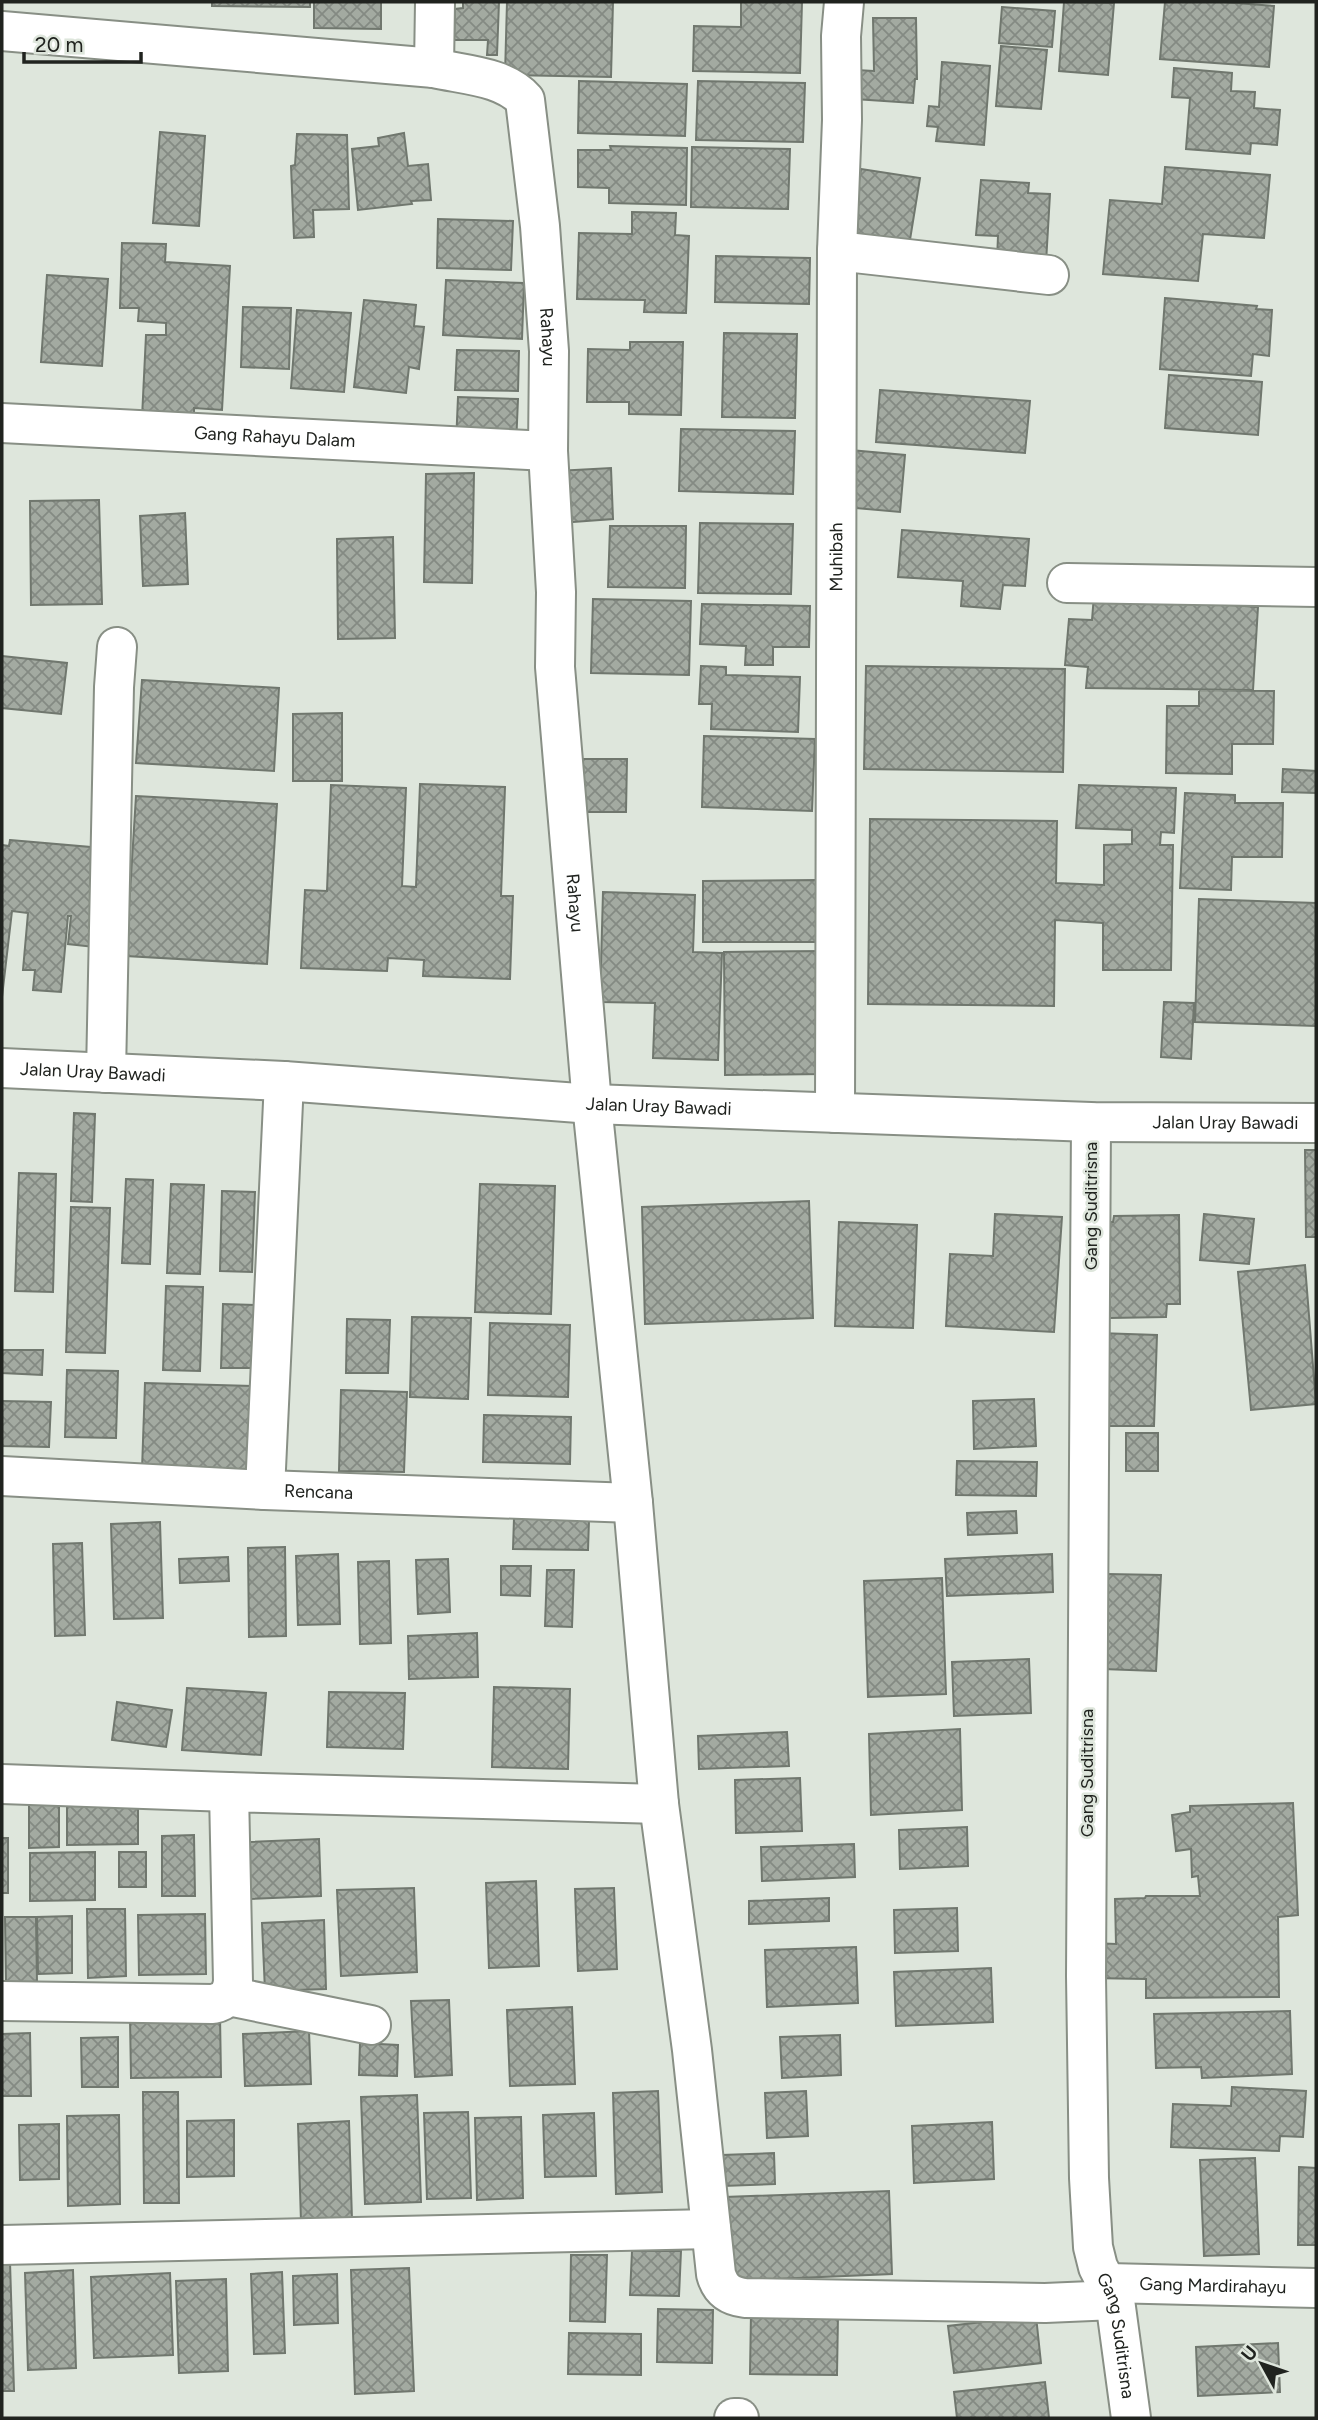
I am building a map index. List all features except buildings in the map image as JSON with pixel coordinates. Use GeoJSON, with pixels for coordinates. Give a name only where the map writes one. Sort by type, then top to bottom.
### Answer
{"type":"FeatureCollection","features":[{"type":"Feature","properties":{"kind":"street"},"geometry":{"type":"LineString","coordinates":[[434,68],[435,2]]}},
{"type":"Feature","properties":{"kind":"street","name":"Muhibah"},"geometry":{"type":"LineString","coordinates":[[835,1113],[837,251],[844,2]]}},
{"type":"Feature","properties":{"kind":"street","name":"Rahayu"},"geometry":{"type":"LineString","coordinates":[[2,31],[434,68],[508,86],[519,93],[526,104],[540,226],[549,351],[548,451],[556,592],[555,667],[592,1104],[634,1503],[659,1804]]}},
{"type":"Feature","properties":{"kind":"street"},"geometry":{"type":"LineString","coordinates":[[837,251],[1049,275]]}},
{"type":"Feature","properties":{"kind":"street","name":"Gang Rahayu Dalam"},"geometry":{"type":"LineString","coordinates":[[2,423],[548,451]]}},
{"type":"Feature","properties":{"kind":"street"},"geometry":{"type":"LineString","coordinates":[[1067,583],[1316,587]]}},
{"type":"Feature","properties":{"kind":"street"},"geometry":{"type":"LineString","coordinates":[[106,1073],[117,647]]}},
{"type":"Feature","properties":{"kind":"street","name":"Jalan Uray Bawadi"},"geometry":{"type":"LineString","coordinates":[[2,1068],[284,1082],[592,1104],[1091,1122],[1316,1123]]}},
{"type":"Feature","properties":{"kind":"street"},"geometry":{"type":"LineString","coordinates":[[265,1490],[284,1082]]}},
{"type":"Feature","properties":{"kind":"street","name":"Gang Suditrisna"},"geometry":{"type":"LineString","coordinates":[[1091,1122],[1086,1962],[1089,2178],[1093,2247],[1098,2267],[1112,2292],[1131,2418]]}},
{"type":"Feature","properties":{"kind":"street","name":"Rencana"},"geometry":{"type":"LineString","coordinates":[[2,1476],[265,1490],[634,1503]]}},
{"type":"Feature","properties":{"kind":"street"},"geometry":{"type":"LineString","coordinates":[[2,1784],[659,1804]]}},
{"type":"Feature","properties":{"kind":"street"},"geometry":{"type":"LineString","coordinates":[[2,2001],[222,2002],[228,1996],[233,1982],[229,1792]]}},
{"type":"Feature","properties":{"kind":"street","name":"Gang Mardirahayu"},"geometry":{"type":"LineString","coordinates":[[659,1804],[692,2050],[716,2274],[719,2284],[726,2291],[738,2297],[1045,2303],[1112,2292],[1316,2288]]}},
{"type":"Feature","properties":{"kind":"street"},"geometry":{"type":"LineString","coordinates":[[228,1996],[371,2025]]}},
{"type":"Feature","properties":{"kind":"street"},"geometry":{"type":"LineString","coordinates":[[2,2245],[711,2229]]}}]}
